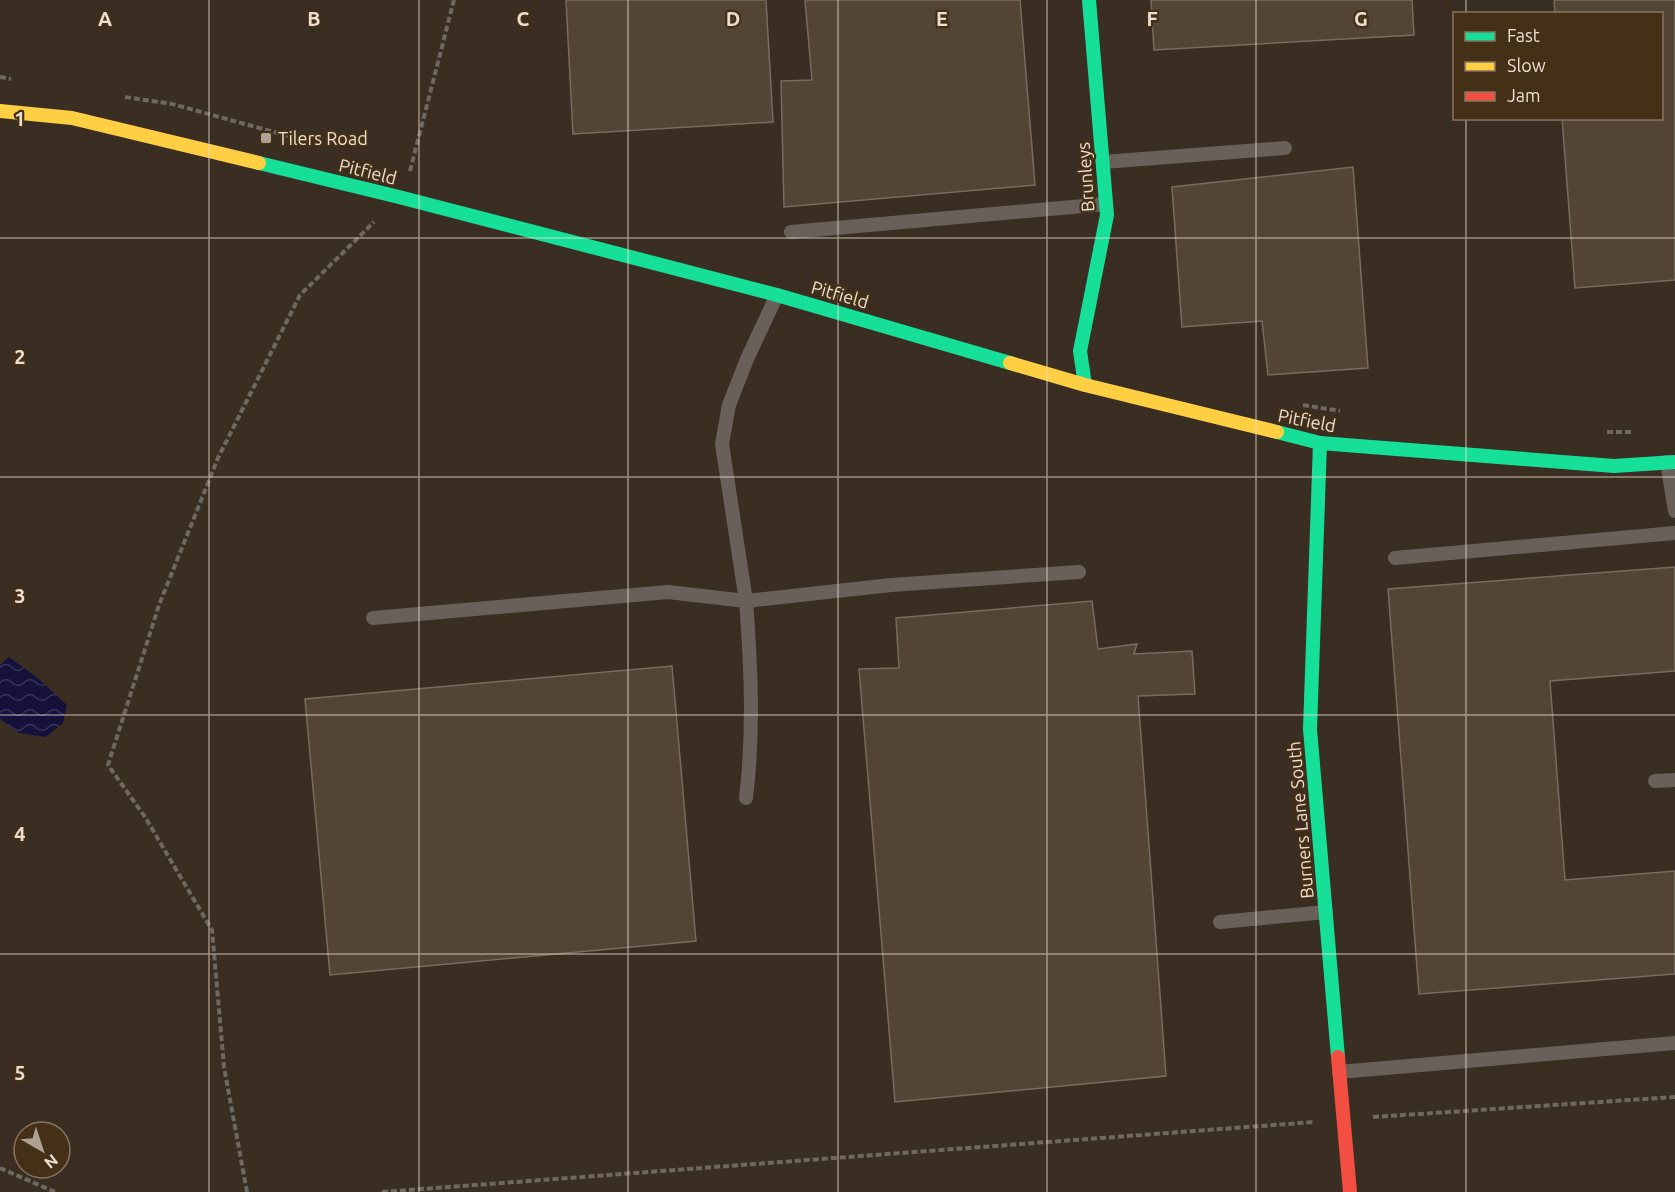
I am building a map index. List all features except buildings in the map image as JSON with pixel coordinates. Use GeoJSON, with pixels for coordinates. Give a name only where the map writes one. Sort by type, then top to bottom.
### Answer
{"type":"FeatureCollection","features":[{"type":"Feature","properties":{"kind":"street","name":"Brunleys"},"geometry":{"type":"LineString","coordinates":[[1085,385],[1080,351],[1107,215],[1089,0]]}},
{"type":"Feature","properties":{"kind":"street","name":"Pitfield"},"geometry":{"type":"LineString","coordinates":[[0,111],[72,118],[399,197],[777,295],[1085,385],[1320,443],[1614,466],[1671,462]]}},
{"type":"Feature","properties":{"kind":"street","name":"Burners Lane South"},"geometry":{"type":"LineString","coordinates":[[1320,443],[1310,729],[1350,1192]]}},
{"type":"Feature","properties":{"kind":"lane"},"geometry":{"type":"LineString","coordinates":[[1102,162],[1285,148]]}},
{"type":"Feature","properties":{"kind":"lane"},"geometry":{"type":"LineString","coordinates":[[791,232],[1106,204]]}},
{"type":"Feature","properties":{"kind":"lane"},"geometry":{"type":"LineString","coordinates":[[746,798],[752,711],[750,654],[746,601],[722,444],[729,405],[747,359],[777,295]]}},
{"type":"Feature","properties":{"kind":"lane"},"geometry":{"type":"LineString","coordinates":[[1671,462],[1675,511]]}},
{"type":"Feature","properties":{"kind":"lane"},"geometry":{"type":"LineString","coordinates":[[1395,558],[1675,533]]}},
{"type":"Feature","properties":{"kind":"lane"},"geometry":{"type":"LineString","coordinates":[[373,618],[668,592],[746,601],[891,585],[1079,573]]}},
{"type":"Feature","properties":{"kind":"lane"},"geometry":{"type":"LineString","coordinates":[[1655,781],[1675,780]]}},
{"type":"Feature","properties":{"kind":"lane"},"geometry":{"type":"LineString","coordinates":[[1220,922],[1326,912]]}},
{"type":"Feature","properties":{"kind":"lane"},"geometry":{"type":"LineString","coordinates":[[1339,1072],[1675,1043]]}},
{"type":"Feature","properties":{"kind":"path"},"geometry":{"type":"LineString","coordinates":[[399,197],[411,169],[454,0]]}},
{"type":"Feature","properties":{"kind":"path"},"geometry":{"type":"LineString","coordinates":[[247,1192],[224,1067],[212,930],[145,817],[108,765],[159,605],[218,458],[300,295],[374,222]]}},
{"type":"Feature","properties":{"kind":"path"},"geometry":{"type":"LineString","coordinates":[[382,1192],[1343,1119],[1675,1097]]}},
{"type":"Feature","properties":{"kind":"path"},"geometry":{"type":"LineString","coordinates":[[0,1168],[55,1192]]}},
{"type":"Feature","properties":{"kind":"water"},"geometry":{"type":"Polygon","coordinates":[[[9,657],[39,679],[67,705],[63,723],[46,737],[19,733],[0,719],[0,665],[9,657]]]}},
{"type":"Feature","properties":{"kind":"traffic: fast"},"geometry":{"type":"LineString","coordinates":[[1085,385],[1080,351],[1107,215],[1089,0]]}},
{"type":"Feature","properties":{"kind":"traffic: fast"},"geometry":{"type":"LineString","coordinates":[[259,163],[777,295],[1010,363]]}},
{"type":"Feature","properties":{"kind":"traffic: fast"},"geometry":{"type":"LineString","coordinates":[[1277,432],[1320,443],[1614,466],[1675,462]]}},
{"type":"Feature","properties":{"kind":"traffic: fast"},"geometry":{"type":"LineString","coordinates":[[1320,443],[1310,729],[1338,1057]]}},
{"type":"Feature","properties":{"kind":"traffic: slow"},"geometry":{"type":"LineString","coordinates":[[0,111],[72,118],[259,163]]}},
{"type":"Feature","properties":{"kind":"traffic: slow"},"geometry":{"type":"LineString","coordinates":[[1010,363],[1085,385],[1277,432]]}},
{"type":"Feature","properties":{"kind":"traffic: jam"},"geometry":{"type":"LineString","coordinates":[[1338,1057],[1350,1192]]}},
{"type":"Feature","properties":{"kind":"place","name":"Tilers Road"},"geometry":{"type":"Point","coordinates":[266,138]}}]}
